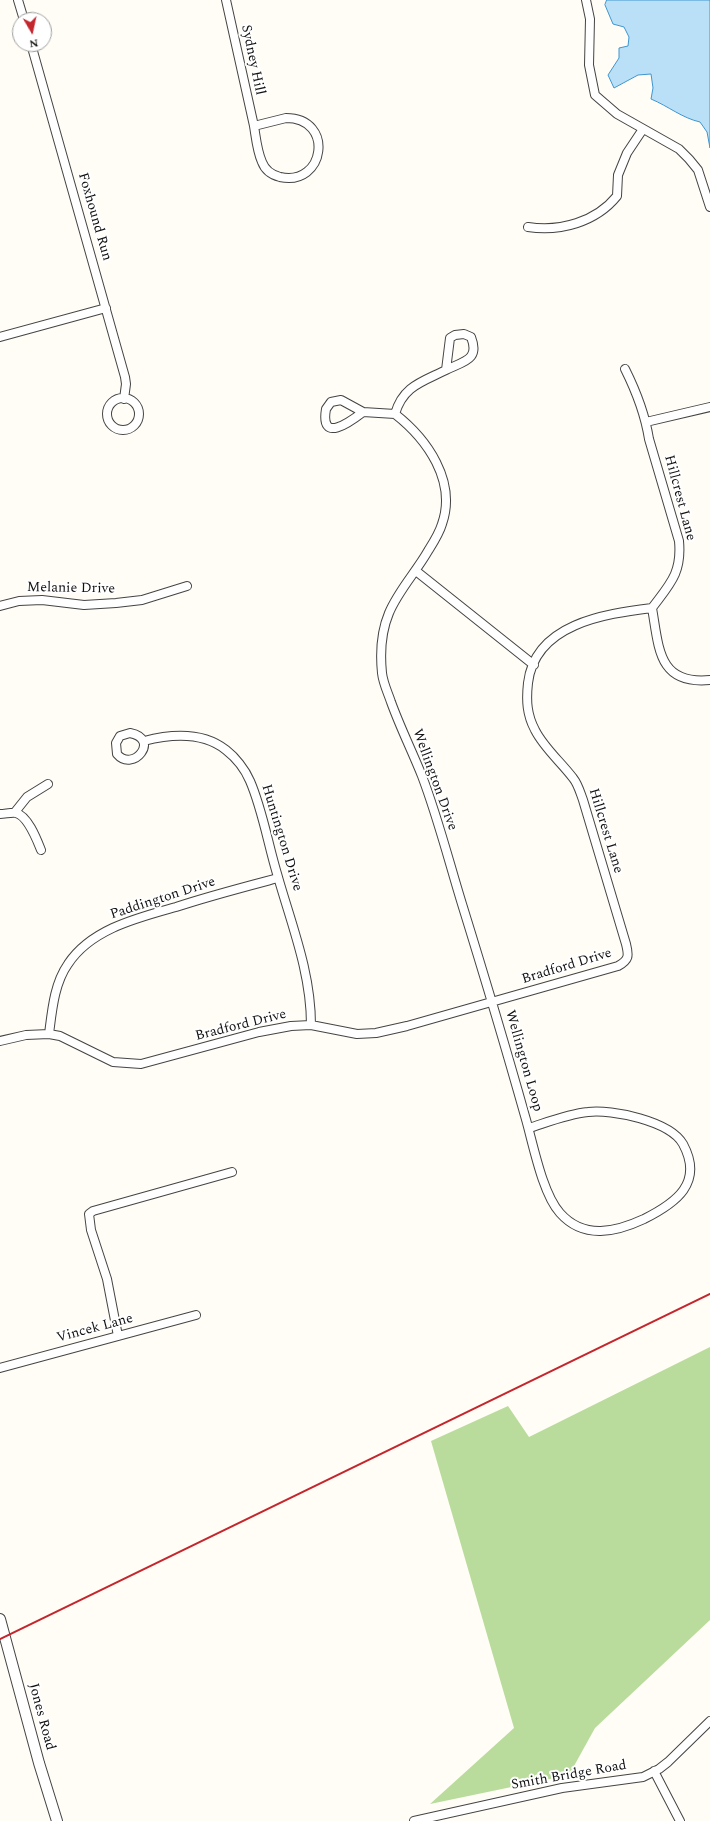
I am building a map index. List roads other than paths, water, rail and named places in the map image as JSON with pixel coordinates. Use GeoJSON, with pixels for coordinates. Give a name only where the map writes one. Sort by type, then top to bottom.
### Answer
{"type":"FeatureCollection","features":[{"type":"Feature","properties":{"kind":"street"},"geometry":{"type":"LineString","coordinates":[[18,0],[22,12]]}},
{"type":"Feature","properties":{"kind":"street","name":"Sydney Hill"},"geometry":{"type":"LineString","coordinates":[[226,0],[254,126],[258,152],[262,162],[267,171],[286,179],[302,175],[313,166],[318,157],[319,147],[315,133],[305,122],[296,118],[286,118],[254,126]]}},
{"type":"Feature","properties":{"kind":"street"},"geometry":{"type":"LineString","coordinates":[[586,0],[590,19],[589,64],[595,95],[617,114],[679,149],[689,158],[698,170],[710,207]]}},
{"type":"Feature","properties":{"kind":"street","name":"Foxhound Run"},"geometry":{"type":"LineString","coordinates":[[33,52],[125,377],[126,384],[124,399]]}},
{"type":"Feature","properties":{"kind":"street"},"geometry":{"type":"LineString","coordinates":[[528,227],[551,227],[581,222],[600,213],[617,196],[618,175],[627,153],[643,129]]}},
{"type":"Feature","properties":{"kind":"street"},"geometry":{"type":"LineString","coordinates":[[0,337],[106,308]]}},
{"type":"Feature","properties":{"kind":"street"},"geometry":{"type":"LineString","coordinates":[[363,412],[339,428],[333,429],[329,427],[326,422],[326,409],[331,402],[341,400],[363,412],[395,414],[398,402],[406,392],[471,357],[474,354],[475,347],[472,337],[464,334],[455,335],[450,338],[446,370]]}},
{"type":"Feature","properties":{"kind":"street","name":"Hillcrest Lane"},"geometry":{"type":"LineString","coordinates":[[624,369],[635,390],[646,422],[649,439],[679,541],[680,558],[676,573],[670,585],[652,608],[615,612],[570,628],[558,634],[543,647],[536,657],[529,678],[526,696],[529,717],[540,738],[573,778],[580,793],[626,944],[628,958]]}},
{"type":"Feature","properties":{"kind":"street"},"geometry":{"type":"LineString","coordinates":[[646,422],[710,407]]}},
{"type":"Feature","properties":{"kind":"street","name":"Wellington Drive"},"geometry":{"type":"LineString","coordinates":[[395,414],[411,426],[430,449],[440,469],[446,502],[442,528],[416,571],[395,600],[389,612],[383,630],[381,654],[383,680],[432,807],[492,1002]]}},
{"type":"Feature","properties":{"kind":"street"},"geometry":{"type":"LineString","coordinates":[[416,571],[534,665]]}},
{"type":"Feature","properties":{"kind":"street","name":"Melanie Drive"},"geometry":{"type":"LineString","coordinates":[[0,606],[19,601],[42,600],[84,605],[116,603],[142,600],[187,586]]}},
{"type":"Feature","properties":{"kind":"street"},"geometry":{"type":"LineString","coordinates":[[652,608],[658,643],[664,662],[669,670],[674,674],[688,679],[710,680]]}},
{"type":"Feature","properties":{"kind":"street","name":"Huntington Drive"},"geometry":{"type":"LineString","coordinates":[[144,741],[178,735],[188,735],[216,744],[233,757],[250,780],[278,878],[294,925],[307,977],[311,1005],[311,1025]]}},
{"type":"Feature","properties":{"kind":"street"},"geometry":{"type":"LineString","coordinates":[[15,812],[27,797],[48,784]]}},
{"type":"Feature","properties":{"kind":"street"},"geometry":{"type":"LineString","coordinates":[[0,814],[15,812],[22,816],[35,834],[41,850]]}},
{"type":"Feature","properties":{"kind":"street","name":"Paddington Drive"},"geometry":{"type":"LineString","coordinates":[[49,1034],[54,1001],[60,980],[72,957],[93,939],[112,928],[140,918],[278,878]]}},
{"type":"Feature","properties":{"kind":"street","name":"Bradford Drive"},"geometry":{"type":"LineString","coordinates":[[0,1041],[26,1035],[49,1034],[60,1036],[113,1062],[141,1064],[258,1032],[291,1026],[311,1025],[357,1034],[376,1033],[407,1026],[618,966],[626,962],[628,958]]}},
{"type":"Feature","properties":{"kind":"street","name":"Wellington Loop"},"geometry":{"type":"LineString","coordinates":[[492,1002],[529,1128]]}},
{"type":"Feature","properties":{"kind":"street"},"geometry":{"type":"LineString","coordinates":[[590,1111],[628,1116],[662,1125],[678,1137],[687,1154],[689,1164],[686,1186],[673,1203],[626,1228],[603,1232],[577,1226],[560,1214],[554,1204],[544,1182],[529,1128],[590,1111]]}},
{"type":"Feature","properties":{"kind":"street"},"geometry":{"type":"LineString","coordinates":[[118,1336],[107,1279],[91,1230],[88,1218],[89,1214],[93,1211],[132,1199],[232,1172]]}},
{"type":"Feature","properties":{"kind":"street","name":"Vincek Lane"},"geometry":{"type":"LineString","coordinates":[[0,1368],[196,1315]]}},
{"type":"Feature","properties":{"kind":"street","name":"Jones Road"},"geometry":{"type":"LineString","coordinates":[[0,1619],[39,1763],[57,1821]]}},
{"type":"Feature","properties":{"kind":"street","name":"Smith Bridge Road"},"geometry":{"type":"LineString","coordinates":[[414,1821],[562,1788],[643,1777],[668,1762],[710,1721]]}},
{"type":"Feature","properties":{"kind":"street"},"geometry":{"type":"LineString","coordinates":[[654,1771],[680,1821]]}},
{"type":"Feature","properties":{"kind":"water"},"geometry":{"type":"Polygon","coordinates":[[[607,0],[710,0],[710,148],[707,132],[700,122],[687,118],[651,99],[653,88],[651,74],[638,75],[614,88],[608,75],[619,58],[619,48],[628,46],[629,37],[624,27],[613,24],[605,5],[607,0]]]}},
{"type":"Feature","properties":{"kind":"railway"},"geometry":{"type":"LineString","coordinates":[[0,1639],[710,1294]]}}]}
